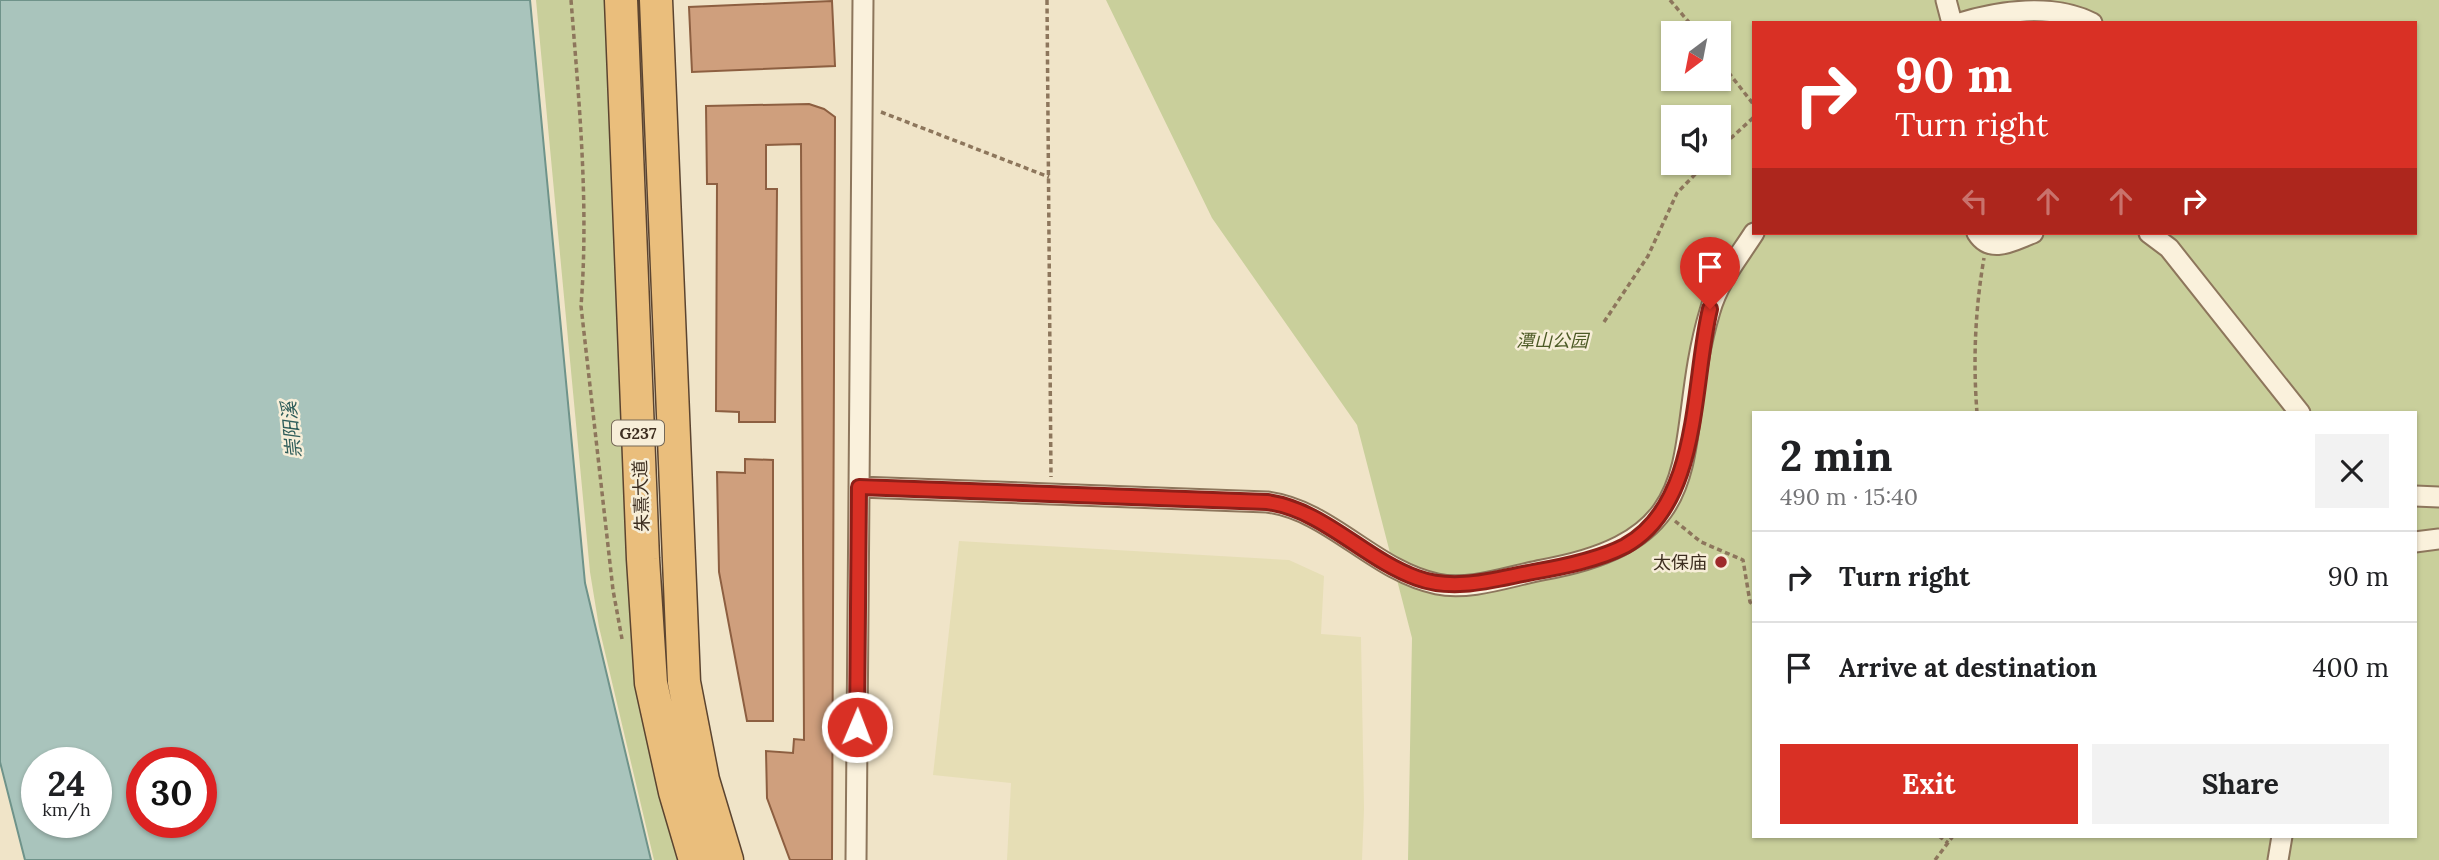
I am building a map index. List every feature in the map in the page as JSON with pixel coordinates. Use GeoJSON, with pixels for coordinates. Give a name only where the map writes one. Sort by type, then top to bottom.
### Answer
{"type":"FeatureCollection","features":[{"type":"Feature","properties":{"kind":"highway","name":"朱熹大道"},"geometry":{"type":"LineString","coordinates":[[621,0],[643,559],[651,683],[675,792],[695,860]]}},
{"type":"Feature","properties":{"kind":"highway","name":"朱熹大道"},"geometry":{"type":"LineString","coordinates":[[656,0],[684,682],[703,780],[727,860]]}},
{"type":"Feature","properties":{"kind":"street"},"geometry":{"type":"LineString","coordinates":[[856,860],[863,0]]}},
{"type":"Feature","properties":{"kind":"street"},"geometry":{"type":"LineString","coordinates":[[1946,0],[1951,21]]}},
{"type":"Feature","properties":{"kind":"street"},"geometry":{"type":"LineString","coordinates":[[1967,21],[1987,15],[2045,12],[2083,21]]}},
{"type":"Feature","properties":{"kind":"street"},"geometry":{"type":"LineString","coordinates":[[859,487],[1289,505],[1381,560],[1416,578],[1440,584],[1461,585],[1558,567],[1623,547],[1646,531],[1677,486],[1685,458],[1710,309],[1720,285],[1753,235]]}},
{"type":"Feature","properties":{"kind":"street"},"geometry":{"type":"LineString","coordinates":[[1982,238],[1998,246],[2028,235]]}},
{"type":"Feature","properties":{"kind":"street"},"geometry":{"type":"LineString","coordinates":[[2151,235],[2178,258],[2298,411]]}},
{"type":"Feature","properties":{"kind":"street"},"geometry":{"type":"LineString","coordinates":[[2417,496],[2439,497]]}},
{"type":"Feature","properties":{"kind":"street"},"geometry":{"type":"LineString","coordinates":[[2417,542],[2439,539]]}},
{"type":"Feature","properties":{"kind":"street"},"geometry":{"type":"LineString","coordinates":[[2278,860],[2282,838]]}},
{"type":"Feature","properties":{"kind":"path"},"geometry":{"type":"LineString","coordinates":[[571,0],[581,94],[584,269],[581,306],[613,590],[624,646]]}},
{"type":"Feature","properties":{"kind":"path"},"geometry":{"type":"LineString","coordinates":[[1047,0],[1051,494]]}},
{"type":"Feature","properties":{"kind":"path"},"geometry":{"type":"LineString","coordinates":[[1670,0],[1688,21]]}},
{"type":"Feature","properties":{"kind":"path"},"geometry":{"type":"LineString","coordinates":[[1731,76],[1752,102]]}},
{"type":"Feature","properties":{"kind":"path"},"geometry":{"type":"LineString","coordinates":[[862,104],[1049,177]]}},
{"type":"Feature","properties":{"kind":"path"},"geometry":{"type":"LineString","coordinates":[[1731,138],[1752,119]]}},
{"type":"Feature","properties":{"kind":"path"},"geometry":{"type":"LineString","coordinates":[[1604,322],[1648,256],[1677,193],[1694,175]]}},
{"type":"Feature","properties":{"kind":"path"},"geometry":{"type":"LineString","coordinates":[[1977,411],[1974,373],[1982,238]]}},
{"type":"Feature","properties":{"kind":"path"},"geometry":{"type":"LineString","coordinates":[[1662,510],[1701,542],[1743,560],[1752,604]]}},
{"type":"Feature","properties":{"kind":"path"},"geometry":{"type":"LineString","coordinates":[[1942,838],[1948,843]]}},
{"type":"Feature","properties":{"kind":"path"},"geometry":{"type":"LineString","coordinates":[[1935,860],[1952,838]]}},
{"type":"Feature","properties":{"kind":"shaded area"},"geometry":{"type":"Polygon","coordinates":[[[959,541],[1289,560],[1324,576],[1321,634],[1361,637],[1364,809],[1362,860],[1007,860],[1011,783],[933,775],[959,541]]]}},
{"type":"Feature","properties":{"kind":"green space"},"geometry":{"type":"Polygon","coordinates":[[[536,0],[609,0],[648,699],[688,860],[654,860],[599,627],[590,572],[536,0]]]}},
{"type":"Feature","properties":{"kind":"green space","name":"潭山公园"},"geometry":{"type":"Polygon","coordinates":[[[1106,0],[2439,0],[2439,860],[1408,860],[1412,638],[1357,425],[1212,218],[1106,0]]]}},
{"type":"Feature","properties":{"kind":"water","name":"崇阳溪"},"geometry":{"type":"Polygon","coordinates":[[[0,0],[530,0],[585,583],[651,860],[25,860],[0,762],[0,0]]]}},
{"type":"Feature","properties":{"kind":"building"},"geometry":{"type":"Polygon","coordinates":[[[832,1],[835,66],[692,72],[689,7],[832,1]]]}},
{"type":"Feature","properties":{"kind":"building"},"geometry":{"type":"Polygon","coordinates":[[[809,104],[824,109],[835,117],[832,860],[790,860],[767,798],[766,751],[793,753],[794,739],[804,740],[801,144],[766,145],[766,189],[777,189],[775,422],[739,422],[739,412],[716,411],[717,184],[707,184],[706,106],[809,104]]]}},
{"type":"Feature","properties":{"kind":"building"},"geometry":{"type":"Polygon","coordinates":[[[745,459],[773,460],[773,721],[747,721],[719,572],[717,472],[745,473],[745,459]]]}},
{"type":"Feature","properties":{"kind":"place","name":"太保庙"},"geometry":{"type":"Point","coordinates":[1721,562]}},
{"type":"Feature","properties":{"kind":"route"},"geometry":{"type":"LineString","coordinates":[[857,727],[859,487],[1267,502],[1289,505],[1381,560],[1416,578],[1440,584],[1461,585],[1558,567],[1623,547],[1646,531],[1677,486],[1685,458],[1703,336],[1710,309]]}}]}
